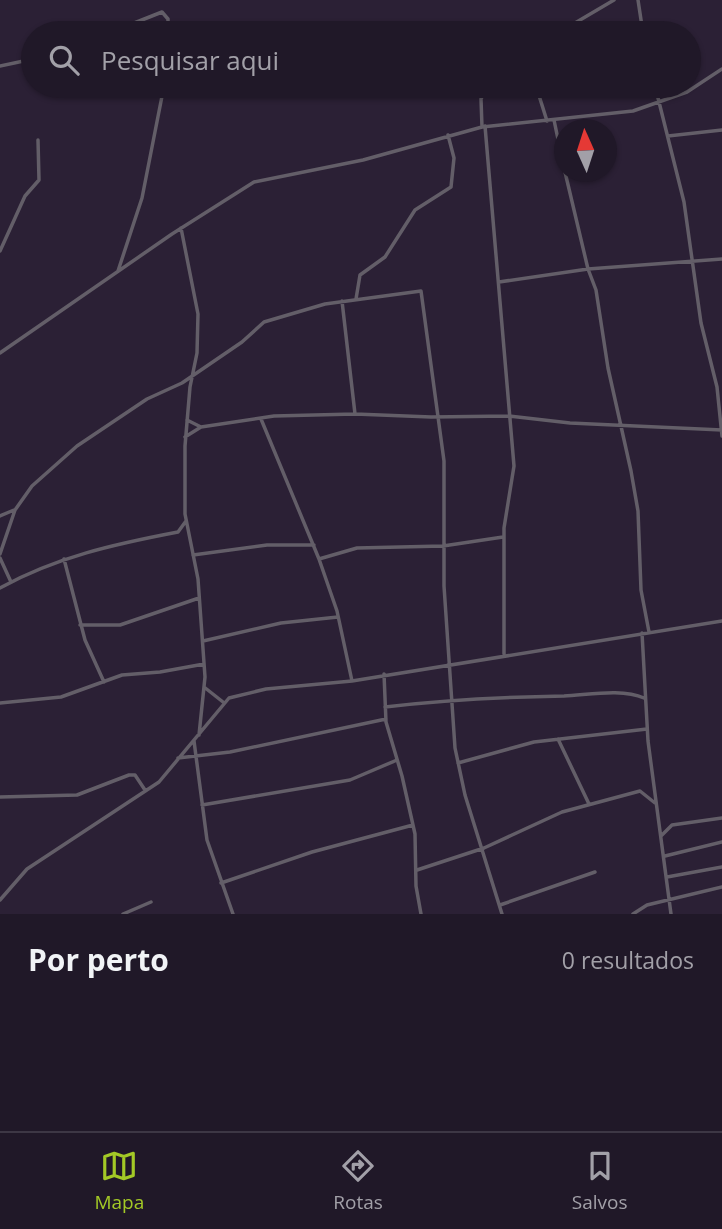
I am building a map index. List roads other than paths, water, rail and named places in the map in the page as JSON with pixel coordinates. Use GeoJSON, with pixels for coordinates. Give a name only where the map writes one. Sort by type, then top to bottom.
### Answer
{"type":"FeatureCollection","features":[{"type":"Feature","properties":{"kind":"street"},"geometry":{"type":"LineString","coordinates":[[578,21],[614,0]]}},
{"type":"Feature","properties":{"kind":"street"},"geometry":{"type":"LineString","coordinates":[[638,0],[641,21]]}},
{"type":"Feature","properties":{"kind":"street"},"geometry":{"type":"LineString","coordinates":[[139,21],[162,12],[168,21]]}},
{"type":"Feature","properties":{"kind":"street"},"geometry":{"type":"LineString","coordinates":[[0,66],[21,62]]}},
{"type":"Feature","properties":{"kind":"street"},"geometry":{"type":"LineString","coordinates":[[701,83],[722,69]]}},
{"type":"Feature","properties":{"kind":"street"},"geometry":{"type":"LineString","coordinates":[[117,273],[142,198],[162,98]]}},
{"type":"Feature","properties":{"kind":"street"},"geometry":{"type":"LineString","coordinates":[[481,98],[514,478],[503,537],[504,654]]}},
{"type":"Feature","properties":{"kind":"street"},"geometry":{"type":"LineString","coordinates":[[540,98],[547,121]]}},
{"type":"Feature","properties":{"kind":"street"},"geometry":{"type":"LineString","coordinates":[[185,437],[201,427],[261,419],[355,414],[509,416],[722,432],[717,387],[701,323],[694,260],[658,98]]}},
{"type":"Feature","properties":{"kind":"street"},"geometry":{"type":"LineString","coordinates":[[566,119],[612,115],[670,98]]}},
{"type":"Feature","properties":{"kind":"street"},"geometry":{"type":"LineString","coordinates":[[0,353],[172,234],[254,182],[363,160],[484,127],[554,120]]}},
{"type":"Feature","properties":{"kind":"street"},"geometry":{"type":"LineString","coordinates":[[668,136],[722,130]]}},
{"type":"Feature","properties":{"kind":"street"},"geometry":{"type":"LineString","coordinates":[[356,299],[360,275],[385,257],[415,210],[451,187],[454,158],[448,135]]}},
{"type":"Feature","properties":{"kind":"street"},"geometry":{"type":"LineString","coordinates":[[0,251],[25,196],[39,180],[38,140]]}},
{"type":"Feature","properties":{"kind":"street"},"geometry":{"type":"LineString","coordinates":[[568,182],[588,269],[599,302],[619,424],[638,511],[641,590],[649,632]]}},
{"type":"Feature","properties":{"kind":"street"},"geometry":{"type":"LineString","coordinates":[[181,228],[198,314],[197,354],[192,373],[185,437],[186,521],[200,598],[204,664],[196,756],[207,840],[233,914]]}},
{"type":"Feature","properties":{"kind":"street"},"geometry":{"type":"LineString","coordinates":[[172,234],[181,238]]}},
{"type":"Feature","properties":{"kind":"street"},"geometry":{"type":"LineString","coordinates":[[499,282],[588,269],[722,259]]}},
{"type":"Feature","properties":{"kind":"street"},"geometry":{"type":"LineString","coordinates":[[11,582],[0,556],[15,510],[32,486],[76,446],[242,342],[264,322],[342,301],[421,291],[444,461],[443,546],[447,663],[454,699],[454,738],[458,763],[502,914]]}},
{"type":"Feature","properties":{"kind":"street"},"geometry":{"type":"LineString","coordinates":[[342,301],[355,414]]}},
{"type":"Feature","properties":{"kind":"street"},"geometry":{"type":"LineString","coordinates":[[261,419],[319,559],[339,617],[352,681]]}},
{"type":"Feature","properties":{"kind":"street"},"geometry":{"type":"LineString","coordinates":[[187,420],[201,427]]}},
{"type":"Feature","properties":{"kind":"street"},"geometry":{"type":"LineString","coordinates":[[0,516],[15,510]]}},
{"type":"Feature","properties":{"kind":"street"},"geometry":{"type":"LineString","coordinates":[[0,588],[64,559],[178,532],[186,521]]}},
{"type":"Feature","properties":{"kind":"street"},"geometry":{"type":"LineString","coordinates":[[178,532],[189,539]]}},
{"type":"Feature","properties":{"kind":"street"},"geometry":{"type":"LineString","coordinates":[[319,559],[357,548],[443,546],[503,537]]}},
{"type":"Feature","properties":{"kind":"street"},"geometry":{"type":"LineString","coordinates":[[193,555],[267,545],[314,545]]}},
{"type":"Feature","properties":{"kind":"street"},"geometry":{"type":"LineString","coordinates":[[64,559],[80,625],[104,682]]}},
{"type":"Feature","properties":{"kind":"street"},"geometry":{"type":"LineString","coordinates":[[80,625],[120,625],[200,598]]}},
{"type":"Feature","properties":{"kind":"street"},"geometry":{"type":"LineString","coordinates":[[203,641],[281,623],[339,617]]}},
{"type":"Feature","properties":{"kind":"street"},"geometry":{"type":"LineString","coordinates":[[0,900],[27,869],[159,782],[223,702],[266,689],[352,681],[447,663],[722,621]]}},
{"type":"Feature","properties":{"kind":"street"},"geometry":{"type":"LineString","coordinates":[[642,633],[647,729],[671,914]]}},
{"type":"Feature","properties":{"kind":"street"},"geometry":{"type":"LineString","coordinates":[[0,703],[61,697],[122,675],[160,673],[204,664]]}},
{"type":"Feature","properties":{"kind":"street"},"geometry":{"type":"LineString","coordinates":[[384,674],[386,719],[413,825],[416,886],[421,914]]}},
{"type":"Feature","properties":{"kind":"street"},"geometry":{"type":"LineString","coordinates":[[204,687],[223,702]]}},
{"type":"Feature","properties":{"kind":"street"},"geometry":{"type":"LineString","coordinates":[[635,694],[644,688]]}},
{"type":"Feature","properties":{"kind":"street"},"geometry":{"type":"LineString","coordinates":[[385,707],[454,699],[635,694],[644,698]]}},
{"type":"Feature","properties":{"kind":"street"},"geometry":{"type":"LineString","coordinates":[[178,758],[386,719]]}},
{"type":"Feature","properties":{"kind":"street"},"geometry":{"type":"LineString","coordinates":[[458,763],[521,744],[647,729]]}},
{"type":"Feature","properties":{"kind":"street"},"geometry":{"type":"LineString","coordinates":[[557,738],[589,804]]}},
{"type":"Feature","properties":{"kind":"street"},"geometry":{"type":"LineString","coordinates":[[202,805],[350,780],[397,760]]}},
{"type":"Feature","properties":{"kind":"street"},"geometry":{"type":"LineString","coordinates":[[0,797],[77,795],[129,775],[135,775],[145,790]]}},
{"type":"Feature","properties":{"kind":"street"},"geometry":{"type":"LineString","coordinates":[[417,870],[484,848],[530,824],[637,790],[656,804]]}},
{"type":"Feature","properties":{"kind":"street"},"geometry":{"type":"LineString","coordinates":[[661,836],[672,825],[722,818]]}},
{"type":"Feature","properties":{"kind":"street"},"geometry":{"type":"LineString","coordinates":[[221,883],[312,852],[413,825]]}},
{"type":"Feature","properties":{"kind":"street"},"geometry":{"type":"LineString","coordinates":[[665,856],[722,842]]}},
{"type":"Feature","properties":{"kind":"street"},"geometry":{"type":"LineString","coordinates":[[667,877],[722,867]]}},
{"type":"Feature","properties":{"kind":"street"},"geometry":{"type":"LineString","coordinates":[[500,905],[595,872]]}},
{"type":"Feature","properties":{"kind":"street"},"geometry":{"type":"LineString","coordinates":[[633,914],[647,905],[722,887]]}},
{"type":"Feature","properties":{"kind":"street"},"geometry":{"type":"LineString","coordinates":[[123,914],[151,902]]}}]}
